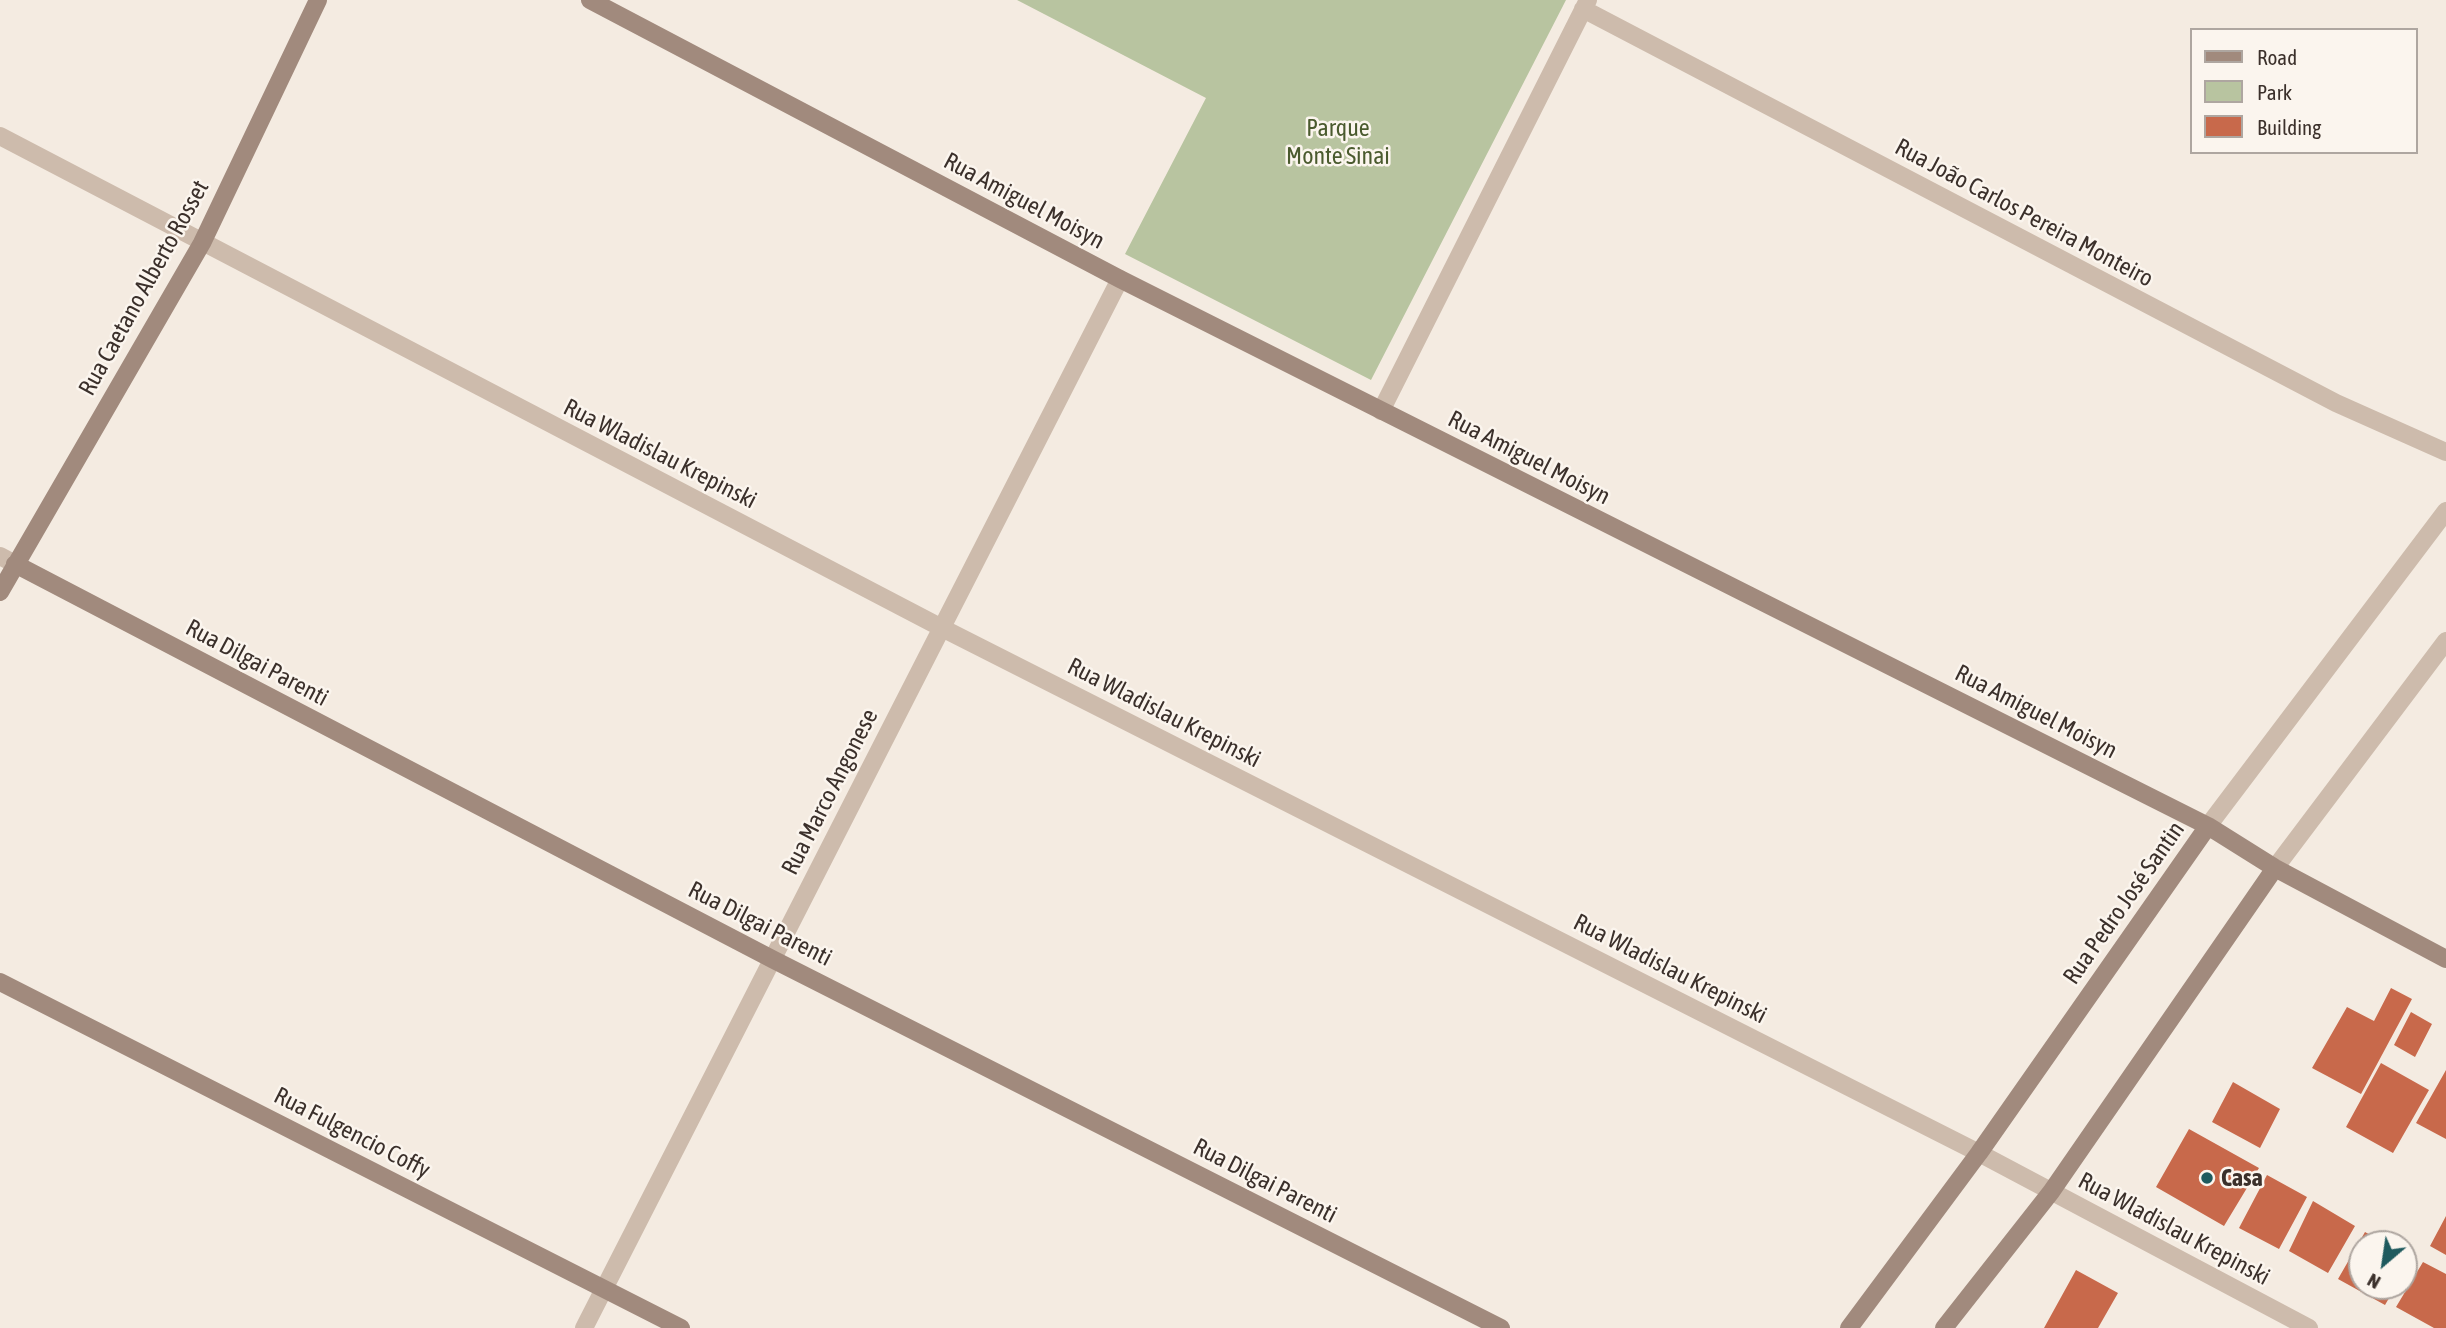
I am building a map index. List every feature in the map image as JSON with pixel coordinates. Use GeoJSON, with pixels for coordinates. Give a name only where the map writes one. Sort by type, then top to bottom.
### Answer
{"type":"FeatureCollection","features":[{"type":"Feature","properties":{"kind":"street","name":"Rua Caetano Alberto Rosset"},"geometry":{"type":"LineString","coordinates":[[0,592],[8,560],[202,243],[318,0]]}},
{"type":"Feature","properties":{"kind":"street","name":"Rua Amiguel Moisyn"},"geometry":{"type":"LineString","coordinates":[[590,0],[1120,279],[2208,826],[2274,868],[2446,959]]}},
{"type":"Feature","properties":{"kind":"street"},"geometry":{"type":"LineString","coordinates":[[1381,411],[1585,5]]}},
{"type":"Feature","properties":{"kind":"street","name":"Rua João Carlos Pereira Monteiro"},"geometry":{"type":"LineString","coordinates":[[1585,5],[2336,403],[2446,452]]}},
{"type":"Feature","properties":{"kind":"street","name":"Rua Wladislau Krepinski"},"geometry":{"type":"LineString","coordinates":[[0,136],[940,627],[1979,1153],[2309,1328]]}},
{"type":"Feature","properties":{"kind":"street","name":"Rua Marco Angonese"},"geometry":{"type":"LineString","coordinates":[[584,1328],[1120,279]]}},
{"type":"Feature","properties":{"kind":"street","name":"Rua Pedro José Santin"},"geometry":{"type":"LineString","coordinates":[[1849,1328],[1979,1153],[2208,826],[2446,511]]}},
{"type":"Feature","properties":{"kind":"street","name":"Rua Dilgai Parenti"},"geometry":{"type":"LineString","coordinates":[[8,560],[774,960],[1501,1328]]}},
{"type":"Feature","properties":{"kind":"street"},"geometry":{"type":"LineString","coordinates":[[1944,1328],[2051,1192],[2274,868],[2446,641]]}},
{"type":"Feature","properties":{"kind":"street","name":"Rua Fulgencio Coffy"},"geometry":{"type":"LineString","coordinates":[[0,982],[681,1328]]}},
{"type":"Feature","properties":{"kind":"green space","name":"Parque Monte Sinai"},"geometry":{"type":"Polygon","coordinates":[[[1017,0],[1566,0],[1371,380],[1125,254],[1206,98],[1017,0]]]}},
{"type":"Feature","properties":{"kind":"building"},"geometry":{"type":"Polygon","coordinates":[[[2391,988],[2412,999],[2361,1094],[2312,1068],[2347,1007],[2374,1021],[2391,988]]]}},
{"type":"Feature","properties":{"kind":"building"},"geometry":{"type":"Polygon","coordinates":[[[2411,1012],[2432,1024],[2415,1057],[2394,1045],[2411,1012]]]}},
{"type":"Feature","properties":{"kind":"building"},"geometry":{"type":"Polygon","coordinates":[[[2381,1063],[2429,1090],[2393,1153],[2346,1127],[2381,1063]]]}},
{"type":"Feature","properties":{"kind":"building"},"geometry":{"type":"Polygon","coordinates":[[[2446,1070],[2446,1139],[2416,1123],[2446,1070]]]}},
{"type":"Feature","properties":{"kind":"building","name":"Casa"},"geometry":{"type":"Polygon","coordinates":[[[2233,1082],[2280,1109],[2260,1148],[2212,1122],[2233,1082]]]}},
{"type":"Feature","properties":{"kind":"building","name":"Casa"},"geometry":{"type":"Polygon","coordinates":[[[2189,1129],[2259,1168],[2224,1226],[2156,1187],[2189,1129]]]}},
{"type":"Feature","properties":{"kind":"building","name":"Casa"},"geometry":{"type":"Polygon","coordinates":[[[2267,1175],[2307,1197],[2279,1249],[2239,1228],[2267,1175]]]}},
{"type":"Feature","properties":{"kind":"building","name":"Casa"},"geometry":{"type":"Polygon","coordinates":[[[2313,1201],[2355,1226],[2353,1230],[2348,1230],[2348,1238],[2328,1273],[2289,1251],[2313,1201]]]}},
{"type":"Feature","properties":{"kind":"building"},"geometry":{"type":"Polygon","coordinates":[[[2446,1216],[2446,1255],[2430,1246],[2446,1216]]]}},
{"type":"Feature","properties":{"kind":"building"},"geometry":{"type":"Polygon","coordinates":[[[2348,1262],[2348,1285],[2338,1279],[2348,1262]]]}},
{"type":"Feature","properties":{"kind":"building"},"geometry":{"type":"Polygon","coordinates":[[[2423,1262],[2446,1274],[2446,1328],[2434,1328],[2396,1307],[2400,1300],[2418,1300],[2418,1270],[2423,1262]]]}},
{"type":"Feature","properties":{"kind":"building"},"geometry":{"type":"Polygon","coordinates":[[[2076,1270],[2118,1293],[2098,1328],[2044,1328],[2076,1270]]]}},
{"type":"Feature","properties":{"kind":"place","name":"Casa"},"geometry":{"type":"Point","coordinates":[2207,1178]}}]}
